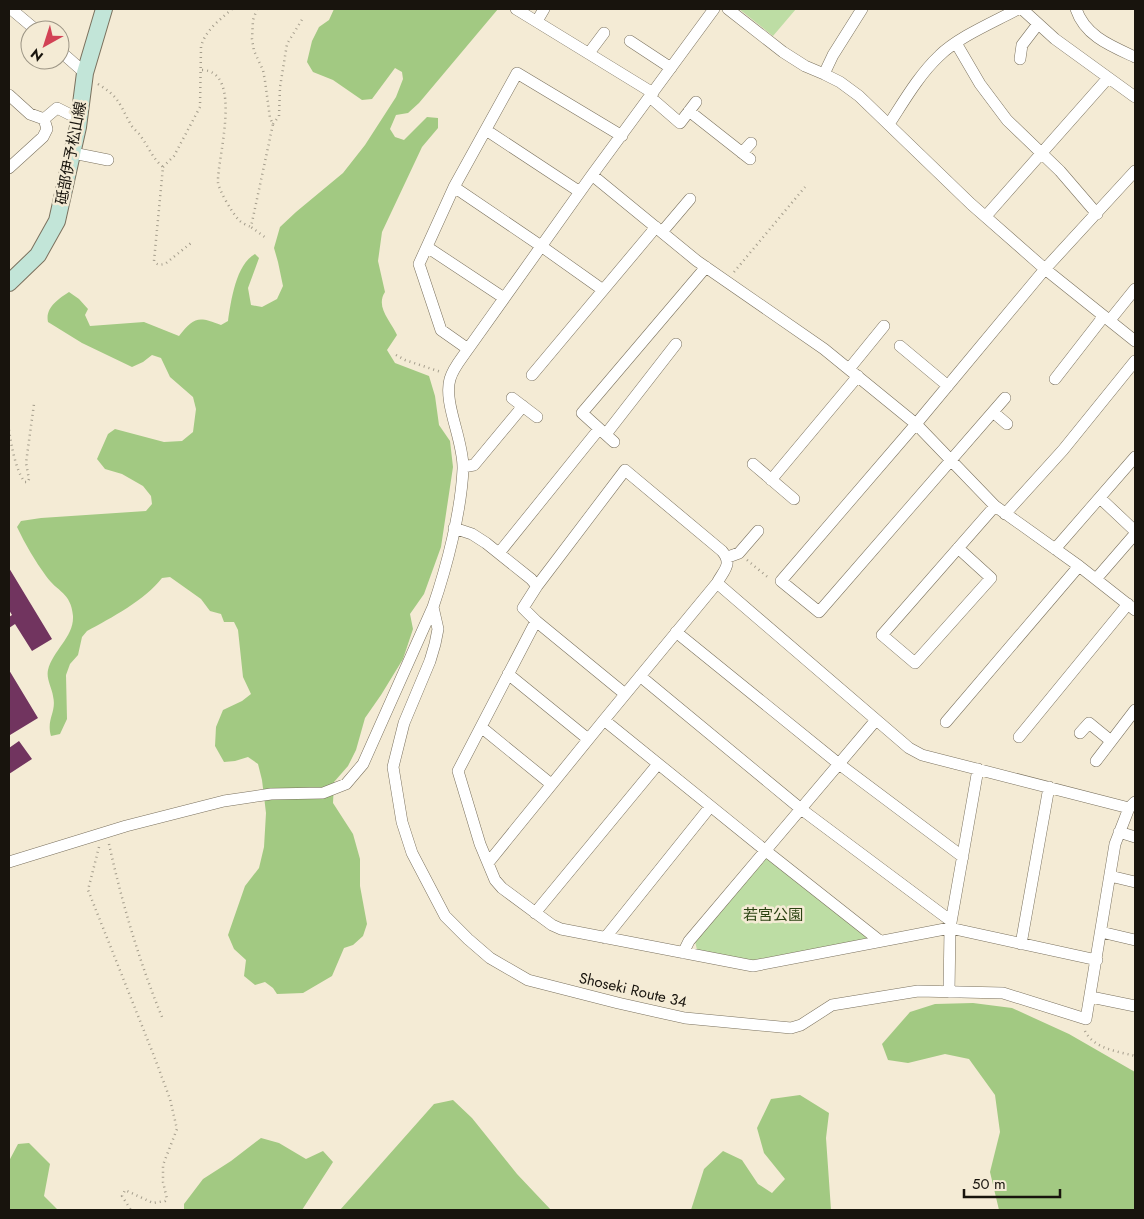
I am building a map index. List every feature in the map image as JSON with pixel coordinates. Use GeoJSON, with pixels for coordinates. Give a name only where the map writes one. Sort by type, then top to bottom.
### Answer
{"type":"FeatureCollection","features":[{"type":"Feature","properties":{"kind":"main road","name":"砥部伊予松山線"},"geometry":{"type":"LineString","coordinates":[[9,283],[38,255],[57,221],[73,153],[85,75],[104,9]]}},
{"type":"Feature","properties":{"kind":"street"},"geometry":{"type":"LineString","coordinates":[[11,9],[24,20]]}},
{"type":"Feature","properties":{"kind":"street"},"geometry":{"type":"LineString","coordinates":[[516,9],[589,53],[651,95],[680,123],[692,107],[746,156],[751,142]]}},
{"type":"Feature","properties":{"kind":"street"},"geometry":{"type":"LineString","coordinates":[[536,21],[544,9]]}},
{"type":"Feature","properties":{"kind":"street"},"geometry":{"type":"LineString","coordinates":[[9,862],[104,833],[224,801],[271,794],[323,793],[346,784],[363,764],[433,607],[442,581],[459,507],[463,467],[449,392],[450,378],[468,349],[592,174],[622,136],[714,9]]}},
{"type":"Feature","properties":{"kind":"street"},"geometry":{"type":"LineString","coordinates":[[728,9],[783,52],[805,66],[824,74],[859,96],[1045,269],[1135,341]]}},
{"type":"Feature","properties":{"kind":"street"},"geometry":{"type":"LineString","coordinates":[[824,74],[833,55],[862,9]]}},
{"type":"Feature","properties":{"kind":"street"},"geometry":{"type":"LineString","coordinates":[[889,124],[928,68],[940,55],[956,43],[1018,9]]}},
{"type":"Feature","properties":{"kind":"street"},"geometry":{"type":"LineString","coordinates":[[1022,9],[1055,40],[1135,97]]}},
{"type":"Feature","properties":{"kind":"street"},"geometry":{"type":"LineString","coordinates":[[1076,9],[1082,24],[1099,39],[1135,58]]}},
{"type":"Feature","properties":{"kind":"street"},"geometry":{"type":"LineString","coordinates":[[1020,59],[1022,45],[1038,24]]}},
{"type":"Feature","properties":{"kind":"street"},"geometry":{"type":"LineString","coordinates":[[589,53],[604,33]]}},
{"type":"Feature","properties":{"kind":"street"},"geometry":{"type":"LineString","coordinates":[[630,41],[671,68]]}},
{"type":"Feature","properties":{"kind":"street"},"geometry":{"type":"LineString","coordinates":[[956,43],[991,100],[1007,120],[1060,171],[1098,214]]}},
{"type":"Feature","properties":{"kind":"street"},"geometry":{"type":"LineString","coordinates":[[70,61],[85,75]]}},
{"type":"Feature","properties":{"kind":"street"},"geometry":{"type":"LineString","coordinates":[[468,349],[441,330],[419,264],[454,188],[517,73],[622,136]]}},
{"type":"Feature","properties":{"kind":"street"},"geometry":{"type":"LineString","coordinates":[[986,216],[1108,78]]}},
{"type":"Feature","properties":{"kind":"street"},"geometry":{"type":"LineString","coordinates":[[9,95],[30,114],[44,119]]}},
{"type":"Feature","properties":{"kind":"street"},"geometry":{"type":"LineString","coordinates":[[44,119],[57,108],[79,119]]}},
{"type":"Feature","properties":{"kind":"street"},"geometry":{"type":"LineString","coordinates":[[9,168],[43,137],[47,129],[44,119]]}},
{"type":"Feature","properties":{"kind":"street"},"geometry":{"type":"LineString","coordinates":[[486,130],[580,192]]}},
{"type":"Feature","properties":{"kind":"street"},"geometry":{"type":"LineString","coordinates":[[73,153],[108,160]]}},
{"type":"Feature","properties":{"kind":"street"},"geometry":{"type":"LineString","coordinates":[[1005,398],[819,612],[781,581],[916,424],[1045,269],[1098,214],[1135,171]]}},
{"type":"Feature","properties":{"kind":"street"},"geometry":{"type":"LineString","coordinates":[[592,174],[706,267],[824,349],[916,424],[995,506],[1079,566],[1132,607],[1019,736]]}},
{"type":"Feature","properties":{"kind":"street"},"geometry":{"type":"LineString","coordinates":[[454,188],[603,290]]}},
{"type":"Feature","properties":{"kind":"street"},"geometry":{"type":"LineString","coordinates":[[532,375],[603,290],[690,199]]}},
{"type":"Feature","properties":{"kind":"street"},"geometry":{"type":"LineString","coordinates":[[427,247],[504,298]]}},
{"type":"Feature","properties":{"kind":"street"},"geometry":{"type":"LineString","coordinates":[[606,435],[582,413],[706,267]]}},
{"type":"Feature","properties":{"kind":"street"},"geometry":{"type":"LineString","coordinates":[[1055,379],[1107,318],[1135,289]]}},
{"type":"Feature","properties":{"kind":"street"},"geometry":{"type":"LineString","coordinates":[[771,480],[853,373],[884,326]]}},
{"type":"Feature","properties":{"kind":"street"},"geometry":{"type":"LineString","coordinates":[[499,553],[606,435],[676,344]]}},
{"type":"Feature","properties":{"kind":"street"},"geometry":{"type":"LineString","coordinates":[[900,346],[948,386]]}},
{"type":"Feature","properties":{"kind":"street"},"geometry":{"type":"LineString","coordinates":[[1005,514],[1063,450],[1135,361]]}},
{"type":"Feature","properties":{"kind":"street"},"geometry":{"type":"LineString","coordinates":[[512,398],[537,417]]}},
{"type":"Feature","properties":{"kind":"street"},"geometry":{"type":"LineString","coordinates":[[463,467],[474,465],[523,406]]}},
{"type":"Feature","properties":{"kind":"street"},"geometry":{"type":"LineString","coordinates":[[993,412],[1008,424]]}},
{"type":"Feature","properties":{"kind":"street"},"geometry":{"type":"LineString","coordinates":[[1055,549],[1135,457]]}},
{"type":"Feature","properties":{"kind":"street"},"geometry":{"type":"LineString","coordinates":[[753,464],[794,499]]}},
{"type":"Feature","properties":{"kind":"street"},"geometry":{"type":"LineString","coordinates":[[488,863],[717,583],[728,563],[728,557],[722,550],[625,470],[536,586],[523,608],[536,621],[625,694]]}},
{"type":"Feature","properties":{"kind":"street"},"geometry":{"type":"LineString","coordinates":[[1096,579],[1135,533],[1100,498]]}},
{"type":"Feature","properties":{"kind":"street"},"geometry":{"type":"LineString","coordinates":[[958,548],[991,578],[915,663],[882,635],[958,548],[995,506]]}},
{"type":"Feature","properties":{"kind":"street"},"geometry":{"type":"LineString","coordinates":[[454,528],[472,534],[499,553],[532,579],[536,586]]}},
{"type":"Feature","properties":{"kind":"street"},"geometry":{"type":"LineString","coordinates":[[728,557],[739,554],[758,531]]}},
{"type":"Feature","properties":{"kind":"street"},"geometry":{"type":"LineString","coordinates":[[946,722],[1079,566]]}},
{"type":"Feature","properties":{"kind":"street"},"geometry":{"type":"LineString","coordinates":[[717,583],[909,748],[922,755],[1049,787],[1132,805],[1119,832],[1086,1019]]}},
{"type":"Feature","properties":{"kind":"street","name":"Shoseki Route 34"},"geometry":{"type":"LineString","coordinates":[[433,607],[438,629],[430,661],[404,723],[395,759],[394,767],[402,822],[412,853],[445,916],[468,940],[490,958],[528,980],[686,1018],[791,1028],[801,1025],[832,1005],[918,991],[1003,993],[1086,1019]]}},
{"type":"Feature","properties":{"kind":"street"},"geometry":{"type":"LineString","coordinates":[[536,621],[458,771],[480,844],[495,880],[502,888],[535,913],[561,930],[753,966],[951,925]]}},
{"type":"Feature","properties":{"kind":"street"},"geometry":{"type":"LineString","coordinates":[[676,632],[839,764],[963,857]]}},
{"type":"Feature","properties":{"kind":"street"},"geometry":{"type":"LineString","coordinates":[[508,674],[588,739]]}},
{"type":"Feature","properties":{"kind":"street"},"geometry":{"type":"LineString","coordinates":[[640,676],[802,809],[951,925],[1021,944],[1097,960]]}},
{"type":"Feature","properties":{"kind":"street"},"geometry":{"type":"LineString","coordinates":[[1096,760],[1135,710]]}},
{"type":"Feature","properties":{"kind":"street"},"geometry":{"type":"LineString","coordinates":[[604,720],[766,852],[880,941]]}},
{"type":"Feature","properties":{"kind":"street"},"geometry":{"type":"LineString","coordinates":[[683,953],[689,941],[876,720]]}},
{"type":"Feature","properties":{"kind":"street"},"geometry":{"type":"LineString","coordinates":[[1080,733],[1088,723],[1111,742]]}},
{"type":"Feature","properties":{"kind":"street"},"geometry":{"type":"LineString","coordinates":[[481,727],[552,784]]}},
{"type":"Feature","properties":{"kind":"street"},"geometry":{"type":"LineString","coordinates":[[535,913],[658,764]]}},
{"type":"Feature","properties":{"kind":"street"},"geometry":{"type":"LineString","coordinates":[[949,992],[951,925],[978,769]]}},
{"type":"Feature","properties":{"kind":"street"},"geometry":{"type":"LineString","coordinates":[[1021,944],[1049,787]]}},
{"type":"Feature","properties":{"kind":"street"},"geometry":{"type":"LineString","coordinates":[[605,938],[710,807]]}},
{"type":"Feature","properties":{"kind":"street"},"geometry":{"type":"LineString","coordinates":[[1119,832],[1135,836]]}},
{"type":"Feature","properties":{"kind":"street"},"geometry":{"type":"LineString","coordinates":[[1110,876],[1135,882]]}},
{"type":"Feature","properties":{"kind":"street"},"geometry":{"type":"LineString","coordinates":[[1101,932],[1135,940]]}},
{"type":"Feature","properties":{"kind":"street"},"geometry":{"type":"LineString","coordinates":[[1091,997],[1135,1006]]}},
{"type":"Feature","properties":{"kind":"path"},"geometry":{"type":"LineString","coordinates":[[191,243],[165,264],[160,265],[154,261],[163,167],[174,156],[197,116],[200,107],[201,46],[203,39],[218,21],[232,9]]}},
{"type":"Feature","properties":{"kind":"path"},"geometry":{"type":"LineString","coordinates":[[257,9],[253,20],[252,39],[254,51],[263,70],[270,118],[273,124]]}},
{"type":"Feature","properties":{"kind":"path"},"geometry":{"type":"LineString","coordinates":[[251,227],[273,124],[278,116],[280,87],[287,44],[303,18]]}},
{"type":"Feature","properties":{"kind":"path"},"geometry":{"type":"LineString","coordinates":[[202,70],[219,80],[224,88],[226,97],[225,133],[217,183],[238,219],[266,238]]}},
{"type":"Feature","properties":{"kind":"path"},"geometry":{"type":"LineString","coordinates":[[85,75],[105,88],[120,103],[130,123],[141,136],[158,163],[163,167]]}},
{"type":"Feature","properties":{"kind":"path"},"geometry":{"type":"LineString","coordinates":[[726,281],[805,187]]}},
{"type":"Feature","properties":{"kind":"path"},"geometry":{"type":"LineString","coordinates":[[396,355],[405,360],[432,368],[450,378]]}},
{"type":"Feature","properties":{"kind":"path"},"geometry":{"type":"LineString","coordinates":[[9,430],[12,449],[22,478],[25,482],[28,482],[26,463],[34,404]]}},
{"type":"Feature","properties":{"kind":"path"},"geometry":{"type":"LineString","coordinates":[[739,554],[776,584],[781,581]]}},
{"type":"Feature","properties":{"kind":"path"},"geometry":{"type":"LineString","coordinates":[[104,833],[128,922],[147,981],[162,1017]]}},
{"type":"Feature","properties":{"kind":"path"},"geometry":{"type":"LineString","coordinates":[[104,833],[88,890],[154,1056],[170,1099],[177,1128],[163,1165],[164,1182],[168,1198],[165,1202],[153,1203],[124,1190],[122,1196],[131,1210]]}},
{"type":"Feature","properties":{"kind":"path"},"geometry":{"type":"LineString","coordinates":[[1086,1019],[1085,1031],[1095,1044],[1135,1056]]}},
{"type":"Feature","properties":{"kind":"green space"},"geometry":{"type":"Polygon","coordinates":[[[334,9],[498,9],[419,103],[408,113],[396,115],[390,129],[395,137],[404,140],[427,117],[438,118],[438,128],[422,147],[382,232],[378,261],[385,292],[382,298],[383,309],[397,335],[387,350],[395,363],[429,376],[435,396],[439,425],[450,441],[453,467],[441,547],[424,594],[410,614],[413,629],[403,659],[365,718],[356,750],[348,766],[334,782],[333,803],[353,834],[360,859],[360,886],[367,924],[363,936],[353,945],[344,948],[332,976],[303,993],[277,994],[265,982],[255,985],[244,976],[246,960],[234,949],[228,935],[245,886],[259,868],[264,847],[266,813],[258,764],[248,757],[224,762],[215,746],[216,727],[223,710],[242,701],[251,694],[243,677],[238,630],[234,622],[224,622],[221,614],[210,611],[201,599],[170,577],[162,578],[137,601],[87,631],[82,637],[78,655],[70,664],[66,675],[67,719],[60,734],[51,736],[50,725],[54,702],[48,670],[70,630],[73,616],[72,608],[63,593],[50,581],[38,564],[17,527],[21,521],[41,518],[146,511],[152,504],[151,496],[143,486],[122,474],[105,469],[97,459],[108,434],[115,429],[164,442],[182,441],[193,432],[196,409],[193,397],[170,377],[161,358],[152,355],[132,367],[82,343],[48,322],[48,312],[57,301],[69,292],[88,309],[85,315],[90,326],[144,322],[179,336],[189,325],[197,320],[207,320],[221,325],[228,321],[239,274],[243,266],[255,254],[259,258],[248,288],[251,305],[262,307],[277,299],[283,286],[274,248],[280,227],[343,173],[365,145],[396,97],[403,79],[402,72],[395,68],[372,99],[362,100],[333,80],[313,72],[307,62],[312,41],[319,27],[329,20],[334,9]]]}},
{"type":"Feature","properties":{"kind":"green space"},"geometry":{"type":"Polygon","coordinates":[[[739,9],[796,9],[773,36],[739,9]]]}},
{"type":"Feature","properties":{"kind":"green space","name":"若宮公園"},"geometry":{"type":"Polygon","coordinates":[[[767,856],[872,939],[749,961],[697,950],[695,941],[767,856]]]}},
{"type":"Feature","properties":{"kind":"green space"},"geometry":{"type":"Polygon","coordinates":[[[973,1003],[1012,1008],[1069,1034],[1135,1072],[1135,1210],[999,1210],[990,1172],[1000,1132],[995,1095],[969,1059],[945,1054],[908,1063],[888,1060],[882,1044],[910,1012],[935,1004],[973,1003]]]}},
{"type":"Feature","properties":{"kind":"green space"},"geometry":{"type":"Polygon","coordinates":[[[800,1095],[829,1113],[826,1138],[831,1210],[691,1210],[704,1169],[723,1151],[742,1160],[758,1184],[772,1193],[785,1179],[764,1153],[757,1128],[771,1099],[800,1095]]]}},
{"type":"Feature","properties":{"kind":"green space"},"geometry":{"type":"Polygon","coordinates":[[[453,1100],[472,1118],[517,1174],[551,1210],[340,1210],[434,1104],[453,1100]]]}},
{"type":"Feature","properties":{"kind":"green space"},"geometry":{"type":"Polygon","coordinates":[[[261,1138],[279,1143],[306,1159],[323,1151],[333,1162],[302,1210],[184,1210],[184,1204],[203,1179],[261,1138]]]}},
{"type":"Feature","properties":{"kind":"green space"},"geometry":{"type":"Polygon","coordinates":[[[29,1143],[50,1164],[44,1196],[58,1210],[9,1210],[9,1161],[18,1144],[29,1143]]]}},
{"type":"Feature","properties":{"kind":"building"},"geometry":{"type":"Polygon","coordinates":[[[9,568],[52,639],[32,651],[15,624],[9,628],[9,617],[12,615],[9,610],[9,568]]]}},
{"type":"Feature","properties":{"kind":"building"},"geometry":{"type":"Polygon","coordinates":[[[9,670],[38,718],[10,735],[9,734],[9,670]]]}},
{"type":"Feature","properties":{"kind":"building"},"geometry":{"type":"Polygon","coordinates":[[[19,741],[32,759],[9,774],[9,748],[19,741]]]}}]}
